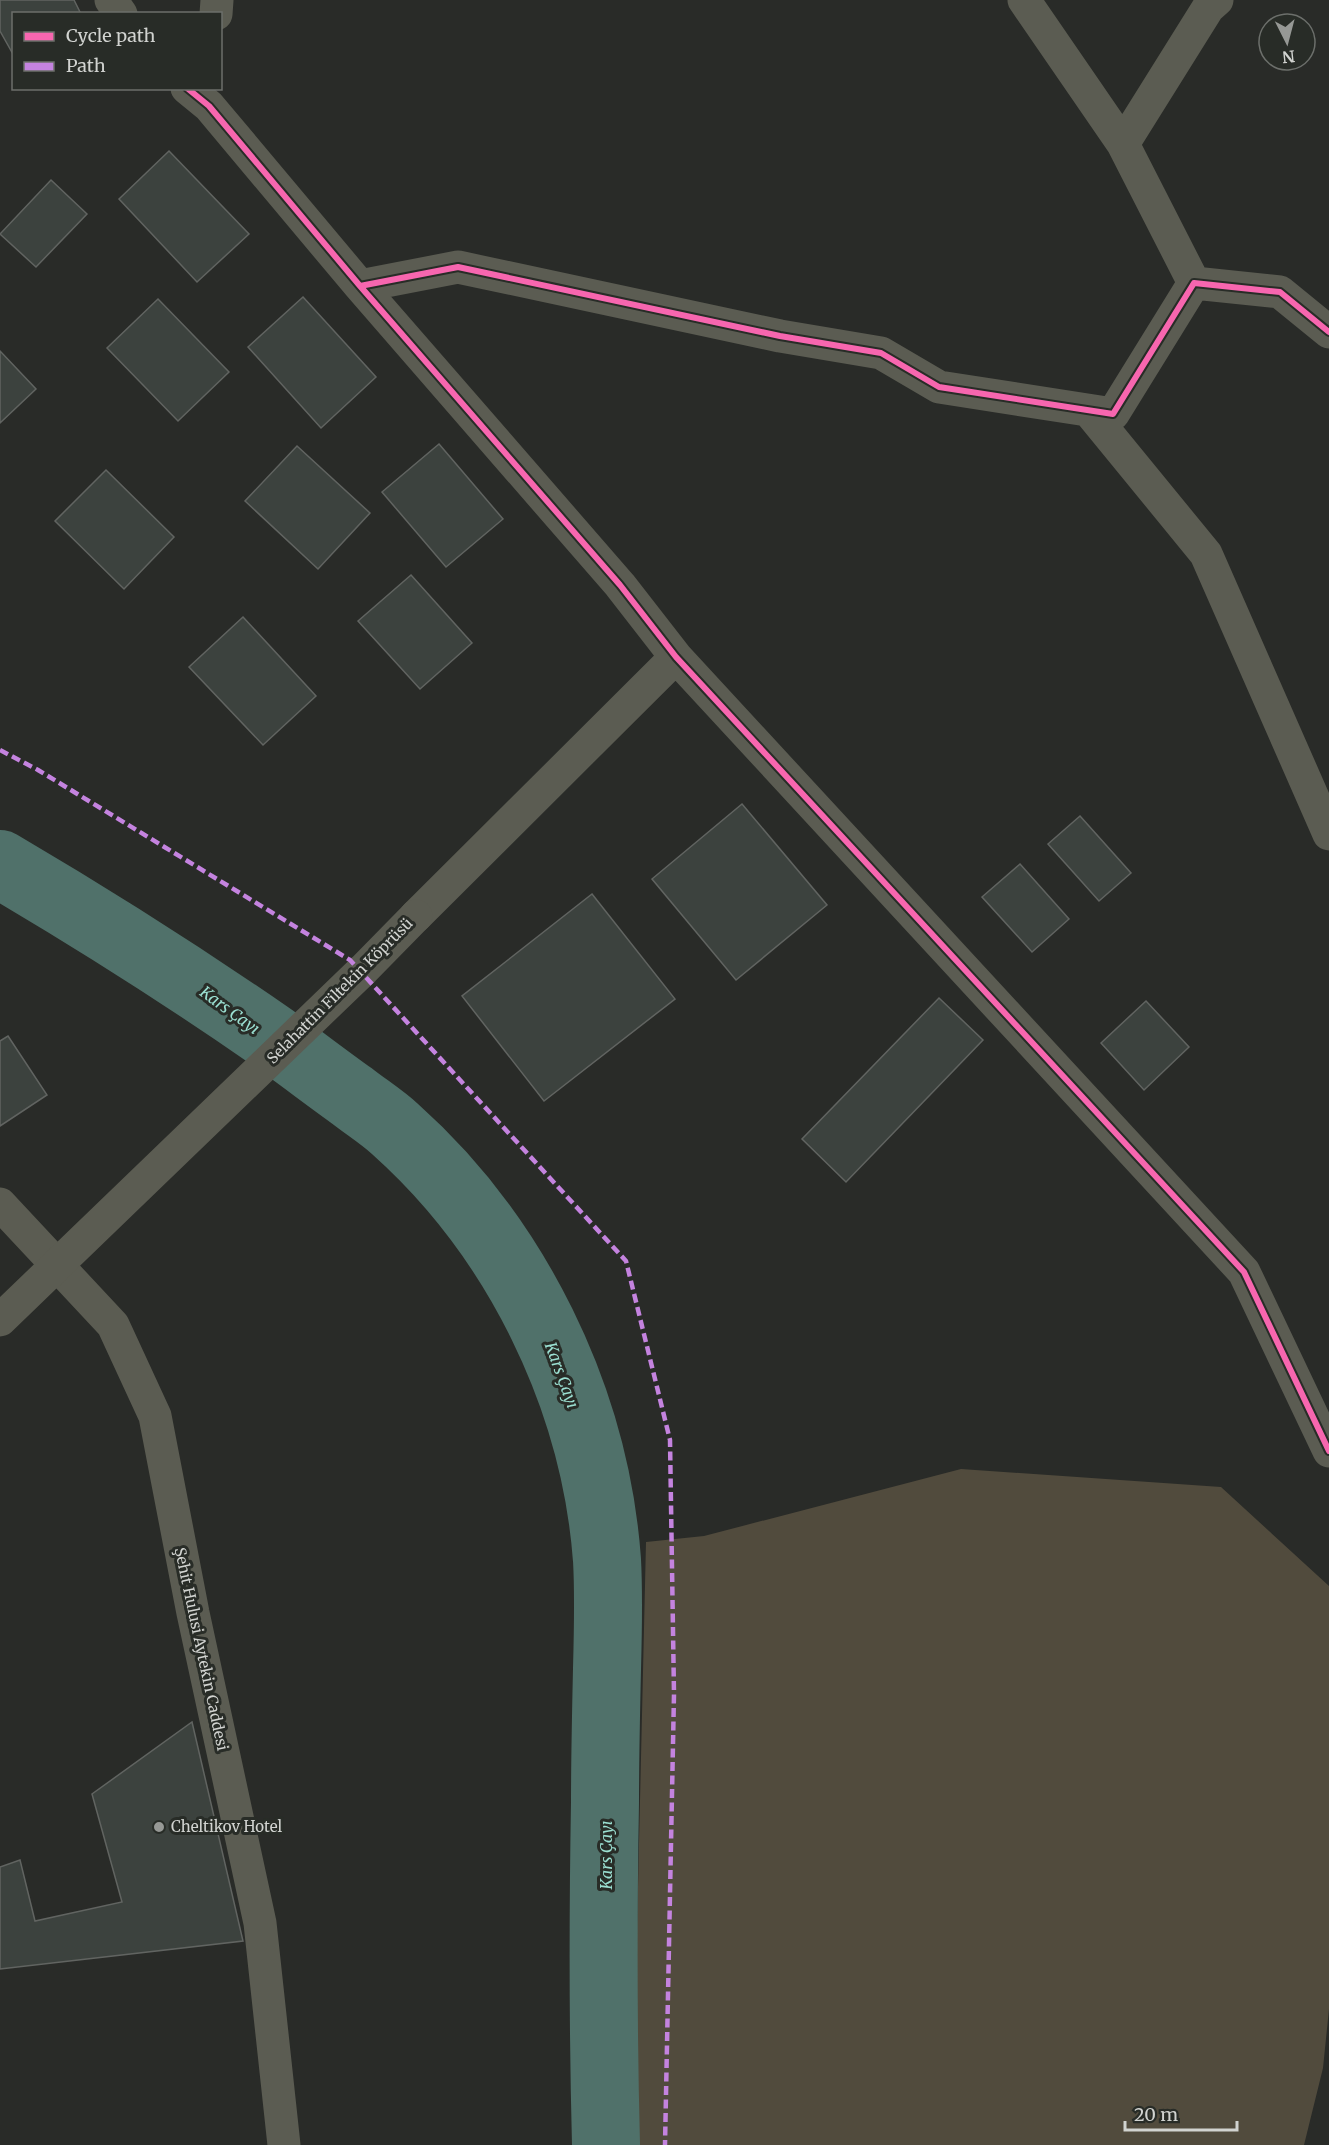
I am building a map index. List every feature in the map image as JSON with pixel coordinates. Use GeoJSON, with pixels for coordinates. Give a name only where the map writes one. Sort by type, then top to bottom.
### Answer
{"type":"FeatureCollection","features":[{"type":"Feature","properties":{"kind":"street"},"geometry":{"type":"LineString","coordinates":[[1024,0],[1123,144],[1194,283]]}},
{"type":"Feature","properties":{"kind":"street"},"geometry":{"type":"LineString","coordinates":[[1123,144],[1208,8],[1217,0]]}},
{"type":"Feature","properties":{"kind":"street"},"geometry":{"type":"LineString","coordinates":[[202,94],[360,286],[620,585],[676,657],[1244,1272],[1329,1451]]}},
{"type":"Feature","properties":{"kind":"street"},"geometry":{"type":"LineString","coordinates":[[360,286],[458,267],[780,336],[881,353],[939,387],[1113,414],[1194,283]]}},
{"type":"Feature","properties":{"kind":"street"},"geometry":{"type":"LineString","coordinates":[[1194,283],[1280,292],[1329,332]]}},
{"type":"Feature","properties":{"kind":"street"},"geometry":{"type":"LineString","coordinates":[[1089,411],[1206,554],[1329,834]]}},
{"type":"Feature","properties":{"kind":"street","name":"Selahattin Filtekin Köprüsü"},"geometry":{"type":"LineString","coordinates":[[0,1320],[364,969],[676,657]]}},
{"type":"Feature","properties":{"kind":"street","name":"Şehit Hulusi Aytekin Caddesi"},"geometry":{"type":"LineString","coordinates":[[0,1204],[113,1325],[155,1416],[193,1613],[260,1923],[284,2145]]}},
{"type":"Feature","properties":{"kind":"shaded area"},"geometry":{"type":"Polygon","coordinates":[[[961,1469],[1221,1487],[1329,1586],[1329,2009],[1323,2068],[1304,2145],[632,2145],[646,1542],[704,1536],[961,1469]]]}},
{"type":"Feature","properties":{"kind":"building"},"geometry":{"type":"Polygon","coordinates":[[[0,0],[74,0],[80,12],[12,12],[12,52],[0,31],[0,0]]]}},
{"type":"Feature","properties":{"kind":"building"},"geometry":{"type":"Polygon","coordinates":[[[169,151],[249,234],[197,282],[119,199],[169,151]]]}},
{"type":"Feature","properties":{"kind":"building"},"geometry":{"type":"Polygon","coordinates":[[[51,180],[87,214],[36,267],[0,234],[51,180]]]}},
{"type":"Feature","properties":{"kind":"building"},"geometry":{"type":"Polygon","coordinates":[[[303,297],[376,377],[321,428],[248,347],[303,297]]]}},
{"type":"Feature","properties":{"kind":"building"},"geometry":{"type":"Polygon","coordinates":[[[158,299],[229,372],[178,421],[107,348],[158,299]]]}},
{"type":"Feature","properties":{"kind":"building"},"geometry":{"type":"Polygon","coordinates":[[[0,351],[36,389],[0,423],[0,351]]]}},
{"type":"Feature","properties":{"kind":"building"},"geometry":{"type":"Polygon","coordinates":[[[439,444],[503,519],[446,567],[382,492],[439,444]]]}},
{"type":"Feature","properties":{"kind":"building"},"geometry":{"type":"Polygon","coordinates":[[[297,446],[370,513],[318,569],[245,501],[297,446]]]}},
{"type":"Feature","properties":{"kind":"building"},"geometry":{"type":"Polygon","coordinates":[[[106,470],[174,537],[124,589],[55,521],[106,470]]]}},
{"type":"Feature","properties":{"kind":"building"},"geometry":{"type":"Polygon","coordinates":[[[411,575],[472,643],[420,689],[358,621],[411,575]]]}},
{"type":"Feature","properties":{"kind":"building"},"geometry":{"type":"Polygon","coordinates":[[[243,617],[316,696],[263,745],[189,667],[243,617]]]}},
{"type":"Feature","properties":{"kind":"building"},"geometry":{"type":"Polygon","coordinates":[[[742,804],[827,905],[736,980],[652,879],[742,804]]]}},
{"type":"Feature","properties":{"kind":"building"},"geometry":{"type":"Polygon","coordinates":[[[1080,816],[1131,873],[1099,901],[1048,844],[1080,816]]]}},
{"type":"Feature","properties":{"kind":"building"},"geometry":{"type":"Polygon","coordinates":[[[1020,864],[1069,919],[1032,952],[982,897],[1020,864]]]}},
{"type":"Feature","properties":{"kind":"building"},"geometry":{"type":"Polygon","coordinates":[[[592,894],[675,999],[544,1101],[462,996],[592,894]]]}},
{"type":"Feature","properties":{"kind":"building"},"geometry":{"type":"Polygon","coordinates":[[[939,998],[983,1040],[846,1182],[802,1139],[939,998]]]}},
{"type":"Feature","properties":{"kind":"building"},"geometry":{"type":"Polygon","coordinates":[[[1146,1001],[1189,1047],[1144,1090],[1101,1043],[1146,1001]]]}},
{"type":"Feature","properties":{"kind":"building"},"geometry":{"type":"Polygon","coordinates":[[[8,1036],[47,1095],[0,1126],[0,1041],[8,1036]]]}},
{"type":"Feature","properties":{"kind":"building","name":"Cheltikov Hotel"},"geometry":{"type":"Polygon","coordinates":[[[192,1722],[243,1941],[0,1969],[0,1867],[20,1860],[35,1921],[122,1902],[92,1794],[192,1722]]]}},
{"type":"Feature","properties":{"kind":"waterway","name":"Kars Çayı"},"geometry":{"type":"LineString","coordinates":[[0,864],[103,926],[204,991],[280,1043],[390,1125],[438,1172],[477,1219],[512,1270],[542,1324],[567,1380],[586,1439],[599,1499],[607,1560],[604,1931],[606,2145]]}},
{"type":"Feature","properties":{"kind":"marked path"},"geometry":{"type":"LineString","coordinates":[[0,750],[38,770],[350,960],[626,1261],[670,1440],[674,1694],[665,2145]]}},
{"type":"Feature","properties":{"kind":"cycle path"},"geometry":{"type":"LineString","coordinates":[[189,90],[209,106],[360,286],[620,585],[676,657],[1244,1272],[1329,1451]]}},
{"type":"Feature","properties":{"kind":"cycle path"},"geometry":{"type":"LineString","coordinates":[[360,286],[458,267],[780,336],[881,353],[939,387],[1113,414],[1194,283],[1280,292],[1329,332]]}},
{"type":"Feature","properties":{"kind":"place","name":"Cheltikov Hotel"},"geometry":{"type":"Point","coordinates":[159,1827]}}]}
